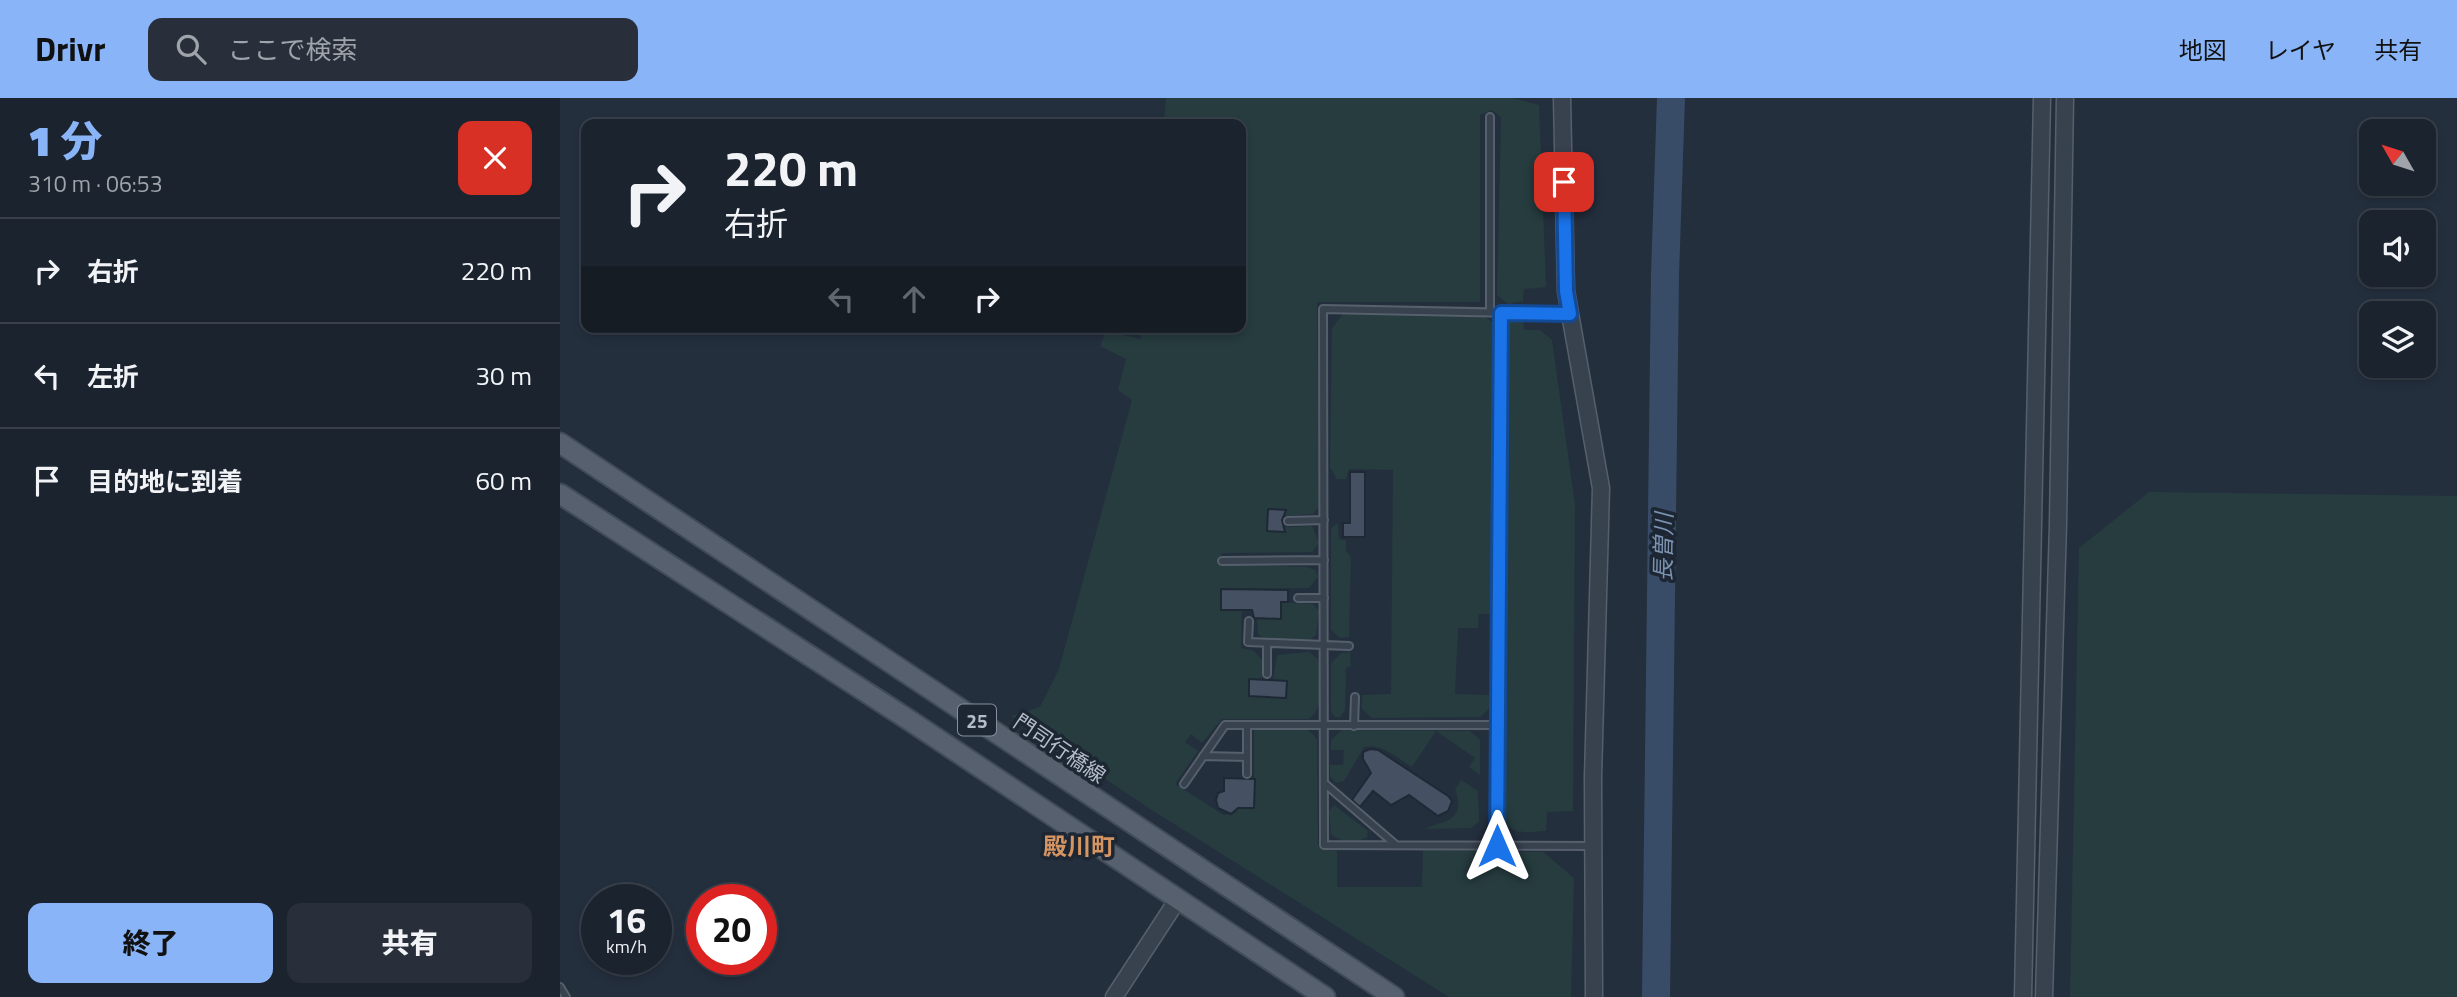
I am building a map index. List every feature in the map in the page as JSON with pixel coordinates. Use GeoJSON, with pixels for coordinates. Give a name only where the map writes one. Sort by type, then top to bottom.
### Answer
{"type":"FeatureCollection","features":[{"type":"Feature","properties":{"kind":"main road","name":"門司行橋線"},"geometry":{"type":"LineString","coordinates":[[560,443],[1394,997]]}},
{"type":"Feature","properties":{"kind":"main road","name":"25"},"geometry":{"type":"LineString","coordinates":[[560,494],[1325,997]]}},
{"type":"Feature","properties":{"kind":"street"},"geometry":{"type":"LineString","coordinates":[[1562,98],[1566,291],[1601,488],[1593,846],[1594,997]]}},
{"type":"Feature","properties":{"kind":"street"},"geometry":{"type":"LineString","coordinates":[[2023,997],[2042,98]]}},
{"type":"Feature","properties":{"kind":"street"},"geometry":{"type":"LineString","coordinates":[[2044,997],[2058,524],[2065,98]]}},
{"type":"Feature","properties":{"kind":"street"},"geometry":{"type":"LineString","coordinates":[[1114,997],[1178,899]]}},
{"type":"Feature","properties":{"kind":"lane"},"geometry":{"type":"LineString","coordinates":[[1490,117],[1490,312]]}},
{"type":"Feature","properties":{"kind":"lane"},"geometry":{"type":"LineString","coordinates":[[1570,314],[1323,309],[1324,845],[1593,846]]}},
{"type":"Feature","properties":{"kind":"lane"},"geometry":{"type":"LineString","coordinates":[[1497,846],[1501,313]]}},
{"type":"Feature","properties":{"kind":"lane"},"geometry":{"type":"LineString","coordinates":[[1288,521],[1324,520]]}},
{"type":"Feature","properties":{"kind":"lane"},"geometry":{"type":"LineString","coordinates":[[1222,561],[1324,559]]}},
{"type":"Feature","properties":{"kind":"lane"},"geometry":{"type":"LineString","coordinates":[[1298,598],[1324,598]]}},
{"type":"Feature","properties":{"kind":"lane"},"geometry":{"type":"LineString","coordinates":[[1249,621],[1248,642],[1349,646]]}},
{"type":"Feature","properties":{"kind":"lane"},"geometry":{"type":"LineString","coordinates":[[1267,643],[1267,674]]}},
{"type":"Feature","properties":{"kind":"lane"},"geometry":{"type":"LineString","coordinates":[[1354,726],[1355,696]]}},
{"type":"Feature","properties":{"kind":"lane"},"geometry":{"type":"LineString","coordinates":[[1184,784],[1225,724],[1498,725]]}},
{"type":"Feature","properties":{"kind":"lane"},"geometry":{"type":"LineString","coordinates":[[1247,725],[1247,774]]}},
{"type":"Feature","properties":{"kind":"lane"},"geometry":{"type":"LineString","coordinates":[[1203,756],[1247,757]]}},
{"type":"Feature","properties":{"kind":"lane"},"geometry":{"type":"LineString","coordinates":[[1324,783],[1396,845]]}},
{"type":"Feature","properties":{"kind":"lane"},"geometry":{"type":"LineString","coordinates":[[560,987],[566,997]]}},
{"type":"Feature","properties":{"kind":"green space"},"geometry":{"type":"Polygon","coordinates":[[[1166,98],[1512,98],[1539,105],[1546,287],[1524,289],[1523,301],[1508,304],[1497,295],[1501,117],[1492,110],[1480,115],[1480,302],[1317,302],[1319,507],[1313,514],[1286,516],[1286,510],[1268,509],[1267,531],[1284,532],[1285,527],[1312,526],[1319,543],[1312,552],[1222,553],[1221,564],[1307,567],[1315,570],[1318,577],[1309,588],[1222,589],[1221,609],[1242,610],[1241,648],[1254,651],[1262,660],[1262,680],[1249,680],[1249,696],[1286,697],[1287,681],[1273,680],[1277,655],[1309,652],[1318,659],[1318,707],[1308,719],[1222,719],[1202,743],[1191,734],[1185,742],[1198,751],[1175,784],[1224,815],[1235,813],[1238,808],[1254,808],[1254,727],[1298,727],[1312,734],[1317,740],[1318,845],[1321,849],[1337,850],[1337,887],[1422,887],[1423,850],[1543,852],[1574,878],[1571,997],[1449,997],[1155,812],[1011,716],[1040,707],[1059,669],[1132,400],[1118,390],[1126,359],[1100,346],[1106,333],[1141,339],[1142,333],[1246,333],[1246,119],[1164,119],[1166,98]]]}},
{"type":"Feature","properties":{"kind":"green space"},"geometry":{"type":"Polygon","coordinates":[[[1343,314],[1484,316],[1493,323],[1490,614],[1479,614],[1478,628],[1458,628],[1455,694],[1490,695],[1491,706],[1481,717],[1372,718],[1362,709],[1362,695],[1391,694],[1393,470],[1349,469],[1346,479],[1337,479],[1330,467],[1332,328],[1343,314]]]}},
{"type":"Feature","properties":{"kind":"green space"},"geometry":{"type":"Polygon","coordinates":[[[1515,316],[1523,316],[1524,330],[1540,330],[1552,340],[1575,505],[1573,811],[1547,812],[1546,831],[1532,832],[1519,832],[1508,827],[1502,814],[1506,327],[1515,316]]]}},
{"type":"Feature","properties":{"kind":"green space"},"geometry":{"type":"Polygon","coordinates":[[[2149,492],[2457,496],[2457,997],[2070,997],[2079,548],[2149,492]]]}},
{"type":"Feature","properties":{"kind":"green space"},"geometry":{"type":"Polygon","coordinates":[[[1338,523],[1339,539],[1346,540],[1346,551],[1351,557],[1349,637],[1340,638],[1331,630],[1331,528],[1338,523]]]}},
{"type":"Feature","properties":{"kind":"green space"},"geometry":{"type":"Polygon","coordinates":[[[1281,602],[1313,604],[1319,611],[1316,635],[1311,639],[1265,640],[1258,634],[1257,618],[1281,619],[1281,602]]]}},
{"type":"Feature","properties":{"kind":"green space"},"geometry":{"type":"Polygon","coordinates":[[[1350,652],[1351,666],[1346,668],[1345,710],[1340,717],[1335,717],[1331,712],[1331,663],[1341,653],[1350,652]]]}},
{"type":"Feature","properties":{"kind":"green space"},"geometry":{"type":"Polygon","coordinates":[[[1342,730],[1470,731],[1480,740],[1480,775],[1469,767],[1475,758],[1436,731],[1412,767],[1383,749],[1364,747],[1344,781],[1336,783],[1330,776],[1330,765],[1343,765],[1344,750],[1331,750],[1331,740],[1342,730]]]}},
{"type":"Feature","properties":{"kind":"green space"},"geometry":{"type":"Polygon","coordinates":[[[1461,780],[1478,791],[1479,822],[1471,828],[1424,829],[1453,817],[1458,807],[1455,789],[1461,780]]]}},
{"type":"Feature","properties":{"kind":"green space"},"geometry":{"type":"Polygon","coordinates":[[[1334,805],[1368,831],[1367,837],[1348,841],[1331,834],[1329,811],[1334,805]]]}},
{"type":"Feature","properties":{"kind":"building"},"geometry":{"type":"Polygon","coordinates":[[[1350,472],[1365,472],[1365,537],[1343,537],[1343,523],[1350,523],[1350,472]]]}},
{"type":"Feature","properties":{"kind":"building"},"geometry":{"type":"Polygon","coordinates":[[[1268,509],[1286,510],[1282,520],[1285,532],[1267,531],[1268,509]]]}},
{"type":"Feature","properties":{"kind":"building"},"geometry":{"type":"Polygon","coordinates":[[[1221,589],[1288,590],[1288,602],[1281,602],[1281,619],[1254,618],[1252,610],[1221,610],[1221,589]]]}},
{"type":"Feature","properties":{"kind":"building"},"geometry":{"type":"Polygon","coordinates":[[[1249,679],[1287,681],[1286,698],[1249,696],[1249,679]]]}},
{"type":"Feature","properties":{"kind":"building"},"geometry":{"type":"Polygon","coordinates":[[[1378,750],[1448,796],[1452,801],[1448,811],[1438,816],[1409,795],[1391,805],[1373,791],[1360,807],[1352,800],[1371,773],[1363,759],[1363,752],[1378,750]]]}},
{"type":"Feature","properties":{"kind":"building"},"geometry":{"type":"Polygon","coordinates":[[[1224,778],[1255,779],[1254,808],[1238,808],[1231,814],[1218,808],[1216,800],[1218,793],[1224,791],[1224,778]]]}},
{"type":"Feature","properties":{"kind":"waterway","name":"長曽川"},"geometry":{"type":"LineString","coordinates":[[1656,997],[1665,275],[1671,98]]}},
{"type":"Feature","properties":{"kind":"district","name":"殿川町"},"geometry":{"type":"Point","coordinates":[1079,846]}},
{"type":"Feature","properties":{"kind":"route"},"geometry":{"type":"LineString","coordinates":[[1497,846],[1501,313],[1570,314],[1566,291],[1564,182]]}}]}
